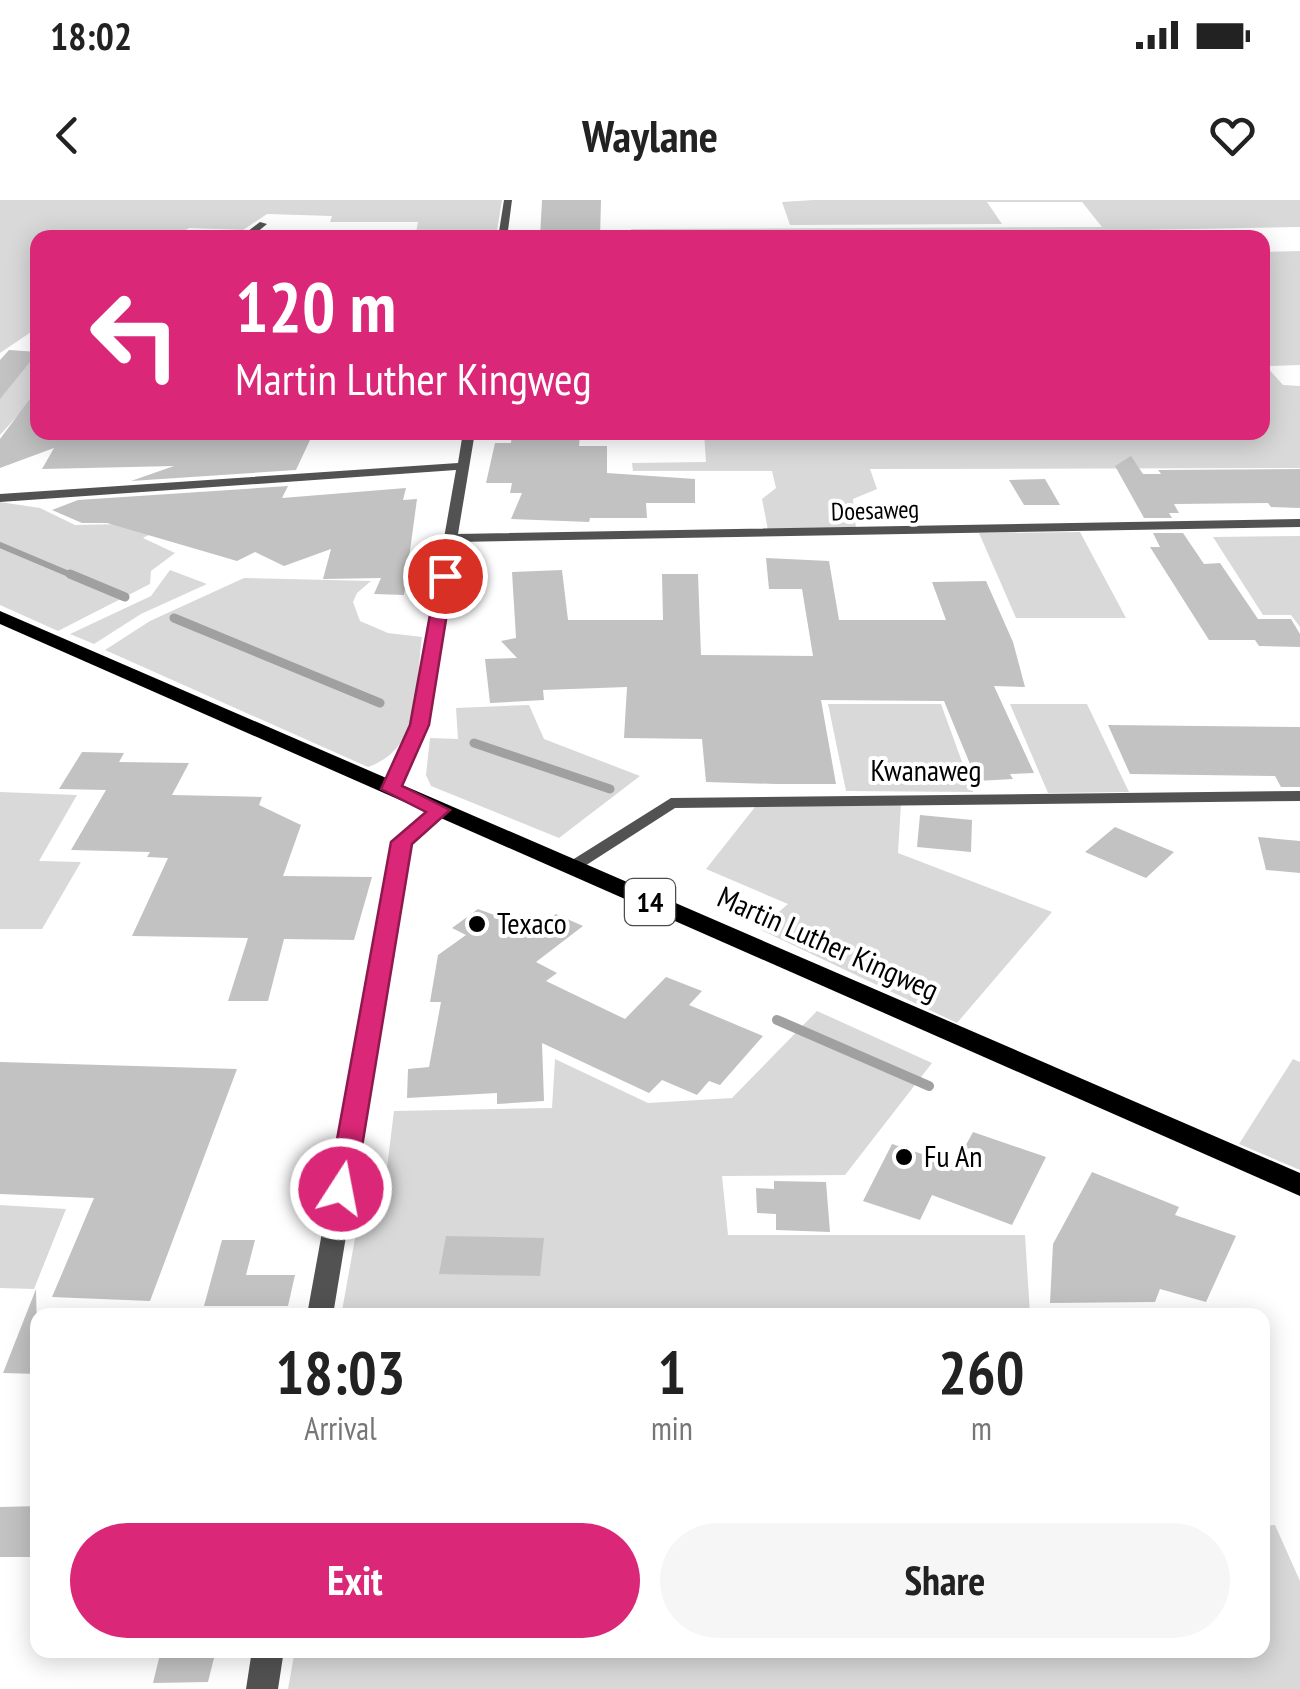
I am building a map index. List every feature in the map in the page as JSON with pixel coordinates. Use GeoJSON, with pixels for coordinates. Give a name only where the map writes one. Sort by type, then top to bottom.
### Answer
{"type":"FeatureCollection","features":[{"type":"Feature","properties":{"kind":"main road","name":"Martin Luther Kingweg"},"geometry":{"type":"LineString","coordinates":[[0,617],[1300,1186]]}},
{"type":"Feature","properties":{"kind":"street"},"geometry":{"type":"LineString","coordinates":[[503,230],[508,200]]}},
{"type":"Feature","properties":{"kind":"street"},"geometry":{"type":"LineString","coordinates":[[254,230],[263,224]]}},
{"type":"Feature","properties":{"kind":"street"},"geometry":{"type":"LineString","coordinates":[[390,789],[420,725],[467,440]]}},
{"type":"Feature","properties":{"kind":"street"},"geometry":{"type":"LineString","coordinates":[[0,498],[462,466]]}},
{"type":"Feature","properties":{"kind":"street","name":"Doesaweg"},"geometry":{"type":"LineString","coordinates":[[451,538],[1300,523]]}},
{"type":"Feature","properties":{"kind":"street","name":"Kwanaweg"},"geometry":{"type":"LineString","coordinates":[[570,867],[670,804],[696,801],[1300,796]]}},
{"type":"Feature","properties":{"kind":"street"},"geometry":{"type":"LineString","coordinates":[[321,1308],[402,842],[440,810]]}},
{"type":"Feature","properties":{"kind":"street"},"geometry":{"type":"LineString","coordinates":[[262,1689],[267,1658]]}},
{"type":"Feature","properties":{"kind":"shaded area"},"geometry":{"type":"Polygon","coordinates":[[[0,200],[502,200],[497,230],[416,230],[418,222],[330,222],[332,216],[267,214],[243,230],[30,230],[30,333],[0,353],[0,200]]]}},
{"type":"Feature","properties":{"kind":"shaded area"},"geometry":{"type":"Polygon","coordinates":[[[1300,200],[1300,227],[631,229],[1102,227],[1082,202],[987,202],[1002,224],[790,225],[782,202],[1300,200]]]}},
{"type":"Feature","properties":{"kind":"shaded area"},"geometry":{"type":"Polygon","coordinates":[[[1300,251],[1300,365],[1270,366],[1270,252],[1300,251]]]}},
{"type":"Feature","properties":{"kind":"shaded area"},"geometry":{"type":"Polygon","coordinates":[[[0,361],[30,361],[30,402],[0,435],[0,361]]]}},
{"type":"Feature","properties":{"kind":"shaded area"},"geometry":{"type":"Polygon","coordinates":[[[1270,370],[1283,385],[1300,386],[1300,468],[870,469],[877,489],[853,499],[856,529],[768,530],[762,499],[776,488],[772,471],[633,471],[632,463],[706,462],[705,440],[1270,440],[1270,370]]]}},
{"type":"Feature","properties":{"kind":"shaded area"},"geometry":{"type":"Polygon","coordinates":[[[0,502],[40,508],[75,525],[172,523],[143,538],[175,553],[151,571],[150,584],[58,631],[0,605],[0,502]]]}},
{"type":"Feature","properties":{"kind":"shaded area"},"geometry":{"type":"Polygon","coordinates":[[[1080,532],[1126,618],[1016,618],[979,533],[1080,532]]]}},
{"type":"Feature","properties":{"kind":"shaded area"},"geometry":{"type":"Polygon","coordinates":[[[1300,536],[1300,627],[1291,615],[1263,615],[1213,537],[1300,536]]]}},
{"type":"Feature","properties":{"kind":"shaded area"},"geometry":{"type":"Polygon","coordinates":[[[170,570],[207,584],[141,614],[94,644],[70,634],[151,596],[170,570]]]}},
{"type":"Feature","properties":{"kind":"shaded area"},"geometry":{"type":"Polygon","coordinates":[[[244,578],[371,581],[353,602],[360,621],[388,633],[422,637],[413,713],[399,746],[386,758],[368,767],[105,650],[150,621],[244,578]]]}},
{"type":"Feature","properties":{"kind":"shaded area"},"geometry":{"type":"Polygon","coordinates":[[[828,704],[941,704],[973,792],[846,791],[828,704]]]}},
{"type":"Feature","properties":{"kind":"shaded area"},"geometry":{"type":"Polygon","coordinates":[[[1010,704],[1087,704],[1129,792],[1048,793],[1010,704]]]}},
{"type":"Feature","properties":{"kind":"shaded area"},"geometry":{"type":"Polygon","coordinates":[[[529,705],[544,739],[640,776],[559,838],[431,786],[426,775],[430,738],[458,739],[456,708],[529,705]]]}},
{"type":"Feature","properties":{"kind":"shaded area"},"geometry":{"type":"Polygon","coordinates":[[[0,792],[77,795],[39,861],[81,862],[42,929],[0,929],[0,792]]]}},
{"type":"Feature","properties":{"kind":"shaded area"},"geometry":{"type":"Polygon","coordinates":[[[901,803],[898,853],[1052,912],[957,1023],[759,929],[788,904],[706,869],[755,807],[901,803]]]}},
{"type":"Feature","properties":{"kind":"shaded area"},"geometry":{"type":"Polygon","coordinates":[[[817,1011],[932,1063],[845,1175],[722,1176],[728,1235],[1025,1235],[1030,1308],[343,1308],[359,1216],[381,1216],[394,1111],[552,1108],[555,1059],[648,1103],[732,1098],[817,1011]]]}},
{"type":"Feature","properties":{"kind":"shaded area"},"geometry":{"type":"Polygon","coordinates":[[[1293,1059],[1300,1062],[1300,1170],[1239,1144],[1293,1059]]]}},
{"type":"Feature","properties":{"kind":"shaded area"},"geometry":{"type":"Polygon","coordinates":[[[0,1205],[66,1209],[34,1289],[0,1288],[0,1205]]]}},
{"type":"Feature","properties":{"kind":"shaded area"},"geometry":{"type":"Polygon","coordinates":[[[1270,1525],[1275,1525],[1300,1581],[1300,1689],[288,1689],[294,1658],[1270,1658],[1270,1525]]]}},
{"type":"Feature","properties":{"kind":"building"},"geometry":{"type":"Polygon","coordinates":[[[542,200],[601,200],[600,230],[540,230],[542,200]]]}},
{"type":"Feature","properties":{"kind":"building"},"geometry":{"type":"Polygon","coordinates":[[[9,350],[30,351],[30,362],[0,399],[0,360],[9,350]]]}},
{"type":"Feature","properties":{"kind":"building"},"geometry":{"type":"Polygon","coordinates":[[[30,399],[30,440],[310,440],[296,470],[131,481],[174,466],[42,469],[54,448],[0,468],[0,439],[30,399]]]}},
{"type":"Feature","properties":{"kind":"building"},"geometry":{"type":"Polygon","coordinates":[[[580,440],[579,446],[607,446],[607,473],[695,479],[695,503],[646,503],[647,518],[590,518],[589,522],[511,519],[522,493],[510,493],[512,483],[486,483],[495,443],[580,440]]]}},
{"type":"Feature","properties":{"kind":"building"},"geometry":{"type":"Polygon","coordinates":[[[1131,456],[1143,474],[1161,474],[1158,470],[1300,469],[1300,508],[1271,507],[1268,503],[1174,504],[1179,513],[1169,513],[1172,518],[1144,518],[1115,466],[1131,456]]]}},
{"type":"Feature","properties":{"kind":"building"},"geometry":{"type":"Polygon","coordinates":[[[1045,479],[1060,505],[1024,505],[1009,480],[1045,479]]]}},
{"type":"Feature","properties":{"kind":"building"},"geometry":{"type":"Polygon","coordinates":[[[288,486],[282,498],[406,488],[403,500],[417,499],[404,595],[374,594],[381,578],[323,579],[331,549],[284,566],[255,552],[237,561],[107,523],[82,523],[52,510],[78,500],[288,486]]]}},
{"type":"Feature","properties":{"kind":"building"},"geometry":{"type":"Polygon","coordinates":[[[1153,533],[1183,533],[1204,564],[1220,563],[1258,619],[1291,619],[1300,634],[1300,647],[1259,646],[1255,640],[1209,640],[1150,547],[1160,547],[1153,533]]]}},
{"type":"Feature","properties":{"kind":"building"},"geometry":{"type":"Polygon","coordinates":[[[766,558],[829,561],[839,620],[946,620],[932,582],[986,581],[1013,642],[1025,687],[994,686],[1034,773],[1010,774],[1013,779],[977,781],[944,701],[821,700],[836,784],[706,782],[702,739],[624,738],[627,687],[543,690],[544,700],[490,703],[485,659],[517,658],[501,641],[516,638],[512,572],[562,570],[568,620],[663,620],[662,574],[698,574],[701,655],[813,656],[802,589],[769,589],[766,558]]]}},
{"type":"Feature","properties":{"kind":"building"},"geometry":{"type":"Polygon","coordinates":[[[1108,725],[1300,727],[1300,787],[1281,787],[1275,776],[1130,774],[1108,725]]]}},
{"type":"Feature","properties":{"kind":"building"},"geometry":{"type":"Polygon","coordinates":[[[82,752],[124,753],[119,762],[189,763],[172,795],[262,797],[259,805],[301,825],[283,876],[372,877],[354,940],[284,939],[268,1001],[228,1001],[248,938],[132,936],[168,858],[147,857],[150,852],[71,850],[106,790],[59,789],[82,752]]]}},
{"type":"Feature","properties":{"kind":"building"},"geometry":{"type":"Polygon","coordinates":[[[920,815],[972,820],[971,852],[917,847],[920,815]]]}},
{"type":"Feature","properties":{"kind":"building"},"geometry":{"type":"Polygon","coordinates":[[[1115,827],[1174,852],[1146,878],[1085,852],[1115,827]]]}},
{"type":"Feature","properties":{"kind":"building"},"geometry":{"type":"Polygon","coordinates":[[[1258,837],[1300,841],[1300,873],[1266,870],[1258,837]]]}},
{"type":"Feature","properties":{"kind":"building"},"geometry":{"type":"Polygon","coordinates":[[[478,909],[535,930],[556,914],[583,926],[536,962],[557,973],[546,981],[625,1019],[666,977],[702,991],[689,1005],[763,1036],[720,1085],[709,1081],[697,1095],[662,1080],[649,1093],[542,1043],[544,1101],[497,1104],[497,1093],[407,1098],[408,1069],[429,1067],[441,1002],[430,1002],[438,955],[466,935],[452,928],[478,909]]]}},
{"type":"Feature","properties":{"kind":"building"},"geometry":{"type":"Polygon","coordinates":[[[0,1062],[237,1069],[150,1301],[52,1297],[94,1198],[0,1194],[0,1062]]]}},
{"type":"Feature","properties":{"kind":"building"},"geometry":{"type":"Polygon","coordinates":[[[973,1132],[1046,1157],[1012,1225],[932,1195],[920,1220],[863,1201],[892,1144],[955,1165],[973,1132]]]}},
{"type":"Feature","properties":{"kind":"building"},"geometry":{"type":"Polygon","coordinates":[[[1092,1172],[1179,1207],[1175,1215],[1236,1236],[1206,1302],[1160,1289],[1155,1302],[1050,1303],[1053,1244],[1092,1172]]]}},
{"type":"Feature","properties":{"kind":"building"},"geometry":{"type":"Polygon","coordinates":[[[774,1181],[826,1182],[830,1232],[776,1230],[776,1214],[757,1213],[756,1188],[774,1189],[774,1181]]]}},
{"type":"Feature","properties":{"kind":"building"},"geometry":{"type":"Polygon","coordinates":[[[446,1236],[544,1238],[540,1276],[439,1274],[446,1236]]]}},
{"type":"Feature","properties":{"kind":"building"},"geometry":{"type":"Polygon","coordinates":[[[222,1240],[255,1240],[246,1275],[295,1275],[288,1306],[204,1306],[222,1240]]]}},
{"type":"Feature","properties":{"kind":"building"},"geometry":{"type":"Polygon","coordinates":[[[36,1289],[36,1308],[30,1308],[30,1374],[3,1373],[36,1289]]]}},
{"type":"Feature","properties":{"kind":"building"},"geometry":{"type":"Polygon","coordinates":[[[30,1506],[30,1557],[0,1557],[0,1507],[30,1506]]]}},
{"type":"Feature","properties":{"kind":"building"},"geometry":{"type":"Polygon","coordinates":[[[159,1658],[214,1658],[208,1682],[153,1683],[159,1658]]]}},
{"type":"Feature","properties":{"kind":"waterway"},"geometry":{"type":"LineString","coordinates":[[0,545],[76,577]]}},
{"type":"Feature","properties":{"kind":"waterway"},"geometry":{"type":"LineString","coordinates":[[70,574],[125,597]]}},
{"type":"Feature","properties":{"kind":"waterway"},"geometry":{"type":"LineString","coordinates":[[174,618],[380,703]]}},
{"type":"Feature","properties":{"kind":"waterway"},"geometry":{"type":"LineString","coordinates":[[474,743],[610,789]]}},
{"type":"Feature","properties":{"kind":"waterway"},"geometry":{"type":"LineString","coordinates":[[777,1020],[929,1086]]}},
{"type":"Feature","properties":{"kind":"place","name":"Texaco"},"geometry":{"type":"Point","coordinates":[477,924]}},
{"type":"Feature","properties":{"kind":"place","name":"Fu An"},"geometry":{"type":"Point","coordinates":[904,1157]}},
{"type":"Feature","properties":{"kind":"route"},"geometry":{"type":"LineString","coordinates":[[341,1189],[402,842],[409,832],[440,810],[390,789],[420,725],[445,576]]}}]}
